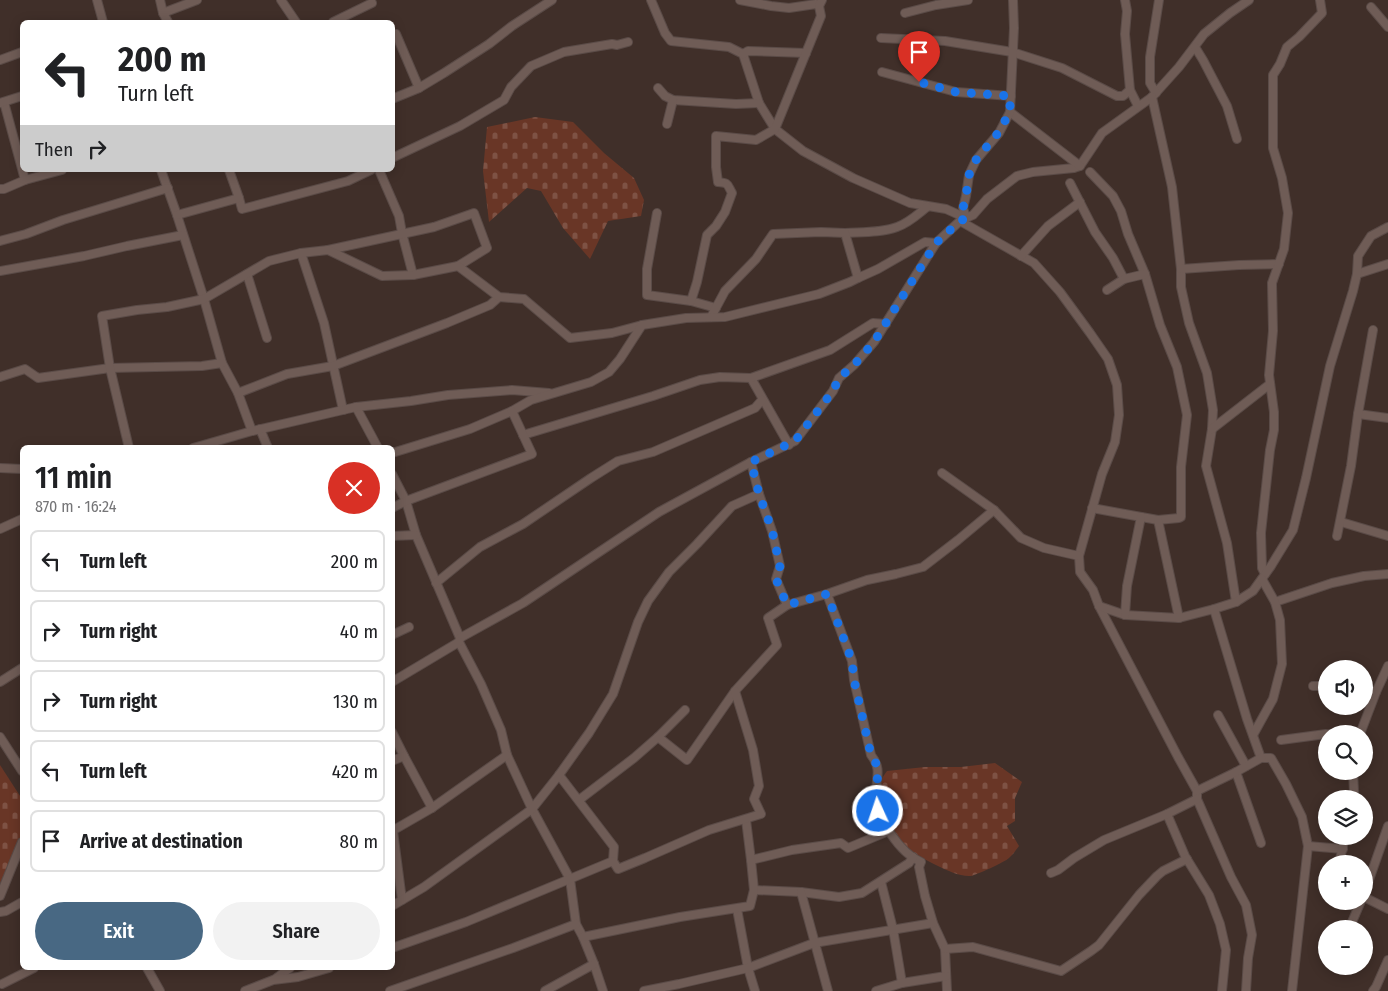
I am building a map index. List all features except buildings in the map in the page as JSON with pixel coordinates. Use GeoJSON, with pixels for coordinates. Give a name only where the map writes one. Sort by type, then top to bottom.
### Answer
{"type":"FeatureCollection","features":[{"type":"Feature","properties":{"kind":"street"},"geometry":{"type":"LineString","coordinates":[[97,0],[102,20]]}},
{"type":"Feature","properties":{"kind":"street"},"geometry":{"type":"LineString","coordinates":[[160,0],[167,20]]}},
{"type":"Feature","properties":{"kind":"street"},"geometry":{"type":"LineString","coordinates":[[163,13],[197,0]]}},
{"type":"Feature","properties":{"kind":"street"},"geometry":{"type":"LineString","coordinates":[[281,0],[295,20]]}},
{"type":"Feature","properties":{"kind":"street"},"geometry":{"type":"LineString","coordinates":[[395,98],[419,88],[489,44],[512,26],[552,0]]}},
{"type":"Feature","properties":{"kind":"street"},"geometry":{"type":"LineString","coordinates":[[652,0],[664,33],[671,41],[729,47],[743,54],[759,103],[775,129],[803,151],[853,178],[910,202],[927,207],[946,209],[1034,263],[1060,292],[1108,359],[1118,385],[1119,416],[1115,442],[1102,474],[1078,556],[1080,572],[1093,590],[1099,606],[1197,795],[1231,877],[1246,905],[1252,935],[1248,958],[1246,991]]}},
{"type":"Feature","properties":{"kind":"street"},"geometry":{"type":"LineString","coordinates":[[691,301],[698,282],[707,236],[725,212],[732,193],[726,183],[718,182],[716,136],[756,140],[775,129],[820,16],[820,3],[789,8],[740,0]]}},
{"type":"Feature","properties":{"kind":"street"},"geometry":{"type":"LineString","coordinates":[[905,13],[936,5],[968,0]]}},
{"type":"Feature","properties":{"kind":"street"},"geometry":{"type":"LineString","coordinates":[[963,220],[963,208],[969,175],[976,160],[998,133],[1010,112],[1014,28],[1013,0]]}},
{"type":"Feature","properties":{"kind":"street"},"geometry":{"type":"LineString","coordinates":[[1126,0],[1125,34],[1130,90],[1138,106]]}},
{"type":"Feature","properties":{"kind":"street"},"geometry":{"type":"LineString","coordinates":[[1159,0],[1150,57],[1150,83],[1172,187],[1181,269],[1181,286],[1189,323],[1207,373],[1213,410],[1206,466],[1228,543],[1236,602]]}},
{"type":"Feature","properties":{"kind":"street"},"geometry":{"type":"LineString","coordinates":[[395,680],[523,603],[659,512],[751,462],[795,441],[833,391],[839,378],[854,365],[874,342],[936,243],[963,220],[973,215],[987,199],[1016,176],[1080,166],[1102,133],[1154,95],[1204,34],[1250,0]]}},
{"type":"Feature","properties":{"kind":"street"},"geometry":{"type":"LineString","coordinates":[[1253,735],[1273,699],[1282,664],[1280,620],[1275,602],[1263,577],[1261,533],[1274,430],[1274,412],[1268,375],[1273,331],[1272,284],[1284,249],[1288,213],[1282,178],[1274,148],[1273,75],[1280,64],[1286,47],[1299,37],[1322,13],[1320,0]]}},
{"type":"Feature","properties":{"kind":"street"},"geometry":{"type":"LineString","coordinates":[[337,20],[372,4]]}},
{"type":"Feature","properties":{"kind":"street"},"geometry":{"type":"LineString","coordinates":[[1371,7],[1388,27]]}},
{"type":"Feature","properties":{"kind":"street"},"geometry":{"type":"LineString","coordinates":[[396,34],[419,88]]}},
{"type":"Feature","properties":{"kind":"street"},"geometry":{"type":"LineString","coordinates":[[881,38],[945,41],[1012,52],[1062,68],[1117,96],[1123,96],[1130,90]]}},
{"type":"Feature","properties":{"kind":"street"},"geometry":{"type":"LineString","coordinates":[[395,157],[460,126],[504,100],[511,87],[531,66],[545,59],[564,52],[628,42]]}},
{"type":"Feature","properties":{"kind":"street"},"geometry":{"type":"LineString","coordinates":[[1194,47],[1203,60],[1227,106],[1237,139]]}},
{"type":"Feature","properties":{"kind":"street"},"geometry":{"type":"LineString","coordinates":[[743,54],[748,51],[806,53]]}},
{"type":"Feature","properties":{"kind":"street"},"geometry":{"type":"LineString","coordinates":[[0,60],[20,53]]}},
{"type":"Feature","properties":{"kind":"street"},"geometry":{"type":"LineString","coordinates":[[882,72],[956,92],[1010,96]]}},
{"type":"Feature","properties":{"kind":"street"},"geometry":{"type":"LineString","coordinates":[[658,88],[665,96],[674,100],[736,104],[759,103]]}},
{"type":"Feature","properties":{"kind":"street"},"geometry":{"type":"LineString","coordinates":[[20,97],[2,103],[20,166]]}},
{"type":"Feature","properties":{"kind":"street"},"geometry":{"type":"LineString","coordinates":[[667,124],[674,100]]}},
{"type":"Feature","properties":{"kind":"street"},"geometry":{"type":"LineString","coordinates":[[1010,112],[1080,166]]}},
{"type":"Feature","properties":{"kind":"street"},"geometry":{"type":"LineString","coordinates":[[22,172],[24,180]]}},
{"type":"Feature","properties":{"kind":"street"},"geometry":{"type":"LineString","coordinates":[[0,189],[54,172]]}},
{"type":"Feature","properties":{"kind":"street"},"geometry":{"type":"LineString","coordinates":[[162,172],[204,299],[222,363],[238,393],[252,431]]}},
{"type":"Feature","properties":{"kind":"street"},"geometry":{"type":"LineString","coordinates":[[230,172],[240,198],[242,209],[348,181],[368,172]]}},
{"type":"Feature","properties":{"kind":"street"},"geometry":{"type":"LineString","coordinates":[[380,172],[399,216],[413,275]]}},
{"type":"Feature","properties":{"kind":"street"},"geometry":{"type":"LineString","coordinates":[[1090,172],[1113,196],[1121,211],[1128,234],[1145,274],[1160,326],[1177,367],[1187,415],[1181,467],[1181,516],[1179,518],[1158,520],[1092,508]]}},
{"type":"Feature","properties":{"kind":"street"},"geometry":{"type":"LineString","coordinates":[[1070,183],[1095,232],[1113,258],[1124,280]]}},
{"type":"Feature","properties":{"kind":"street"},"geometry":{"type":"LineString","coordinates":[[0,241],[168,188]]}},
{"type":"Feature","properties":{"kind":"street"},"geometry":{"type":"LineString","coordinates":[[177,215],[240,198]]}},
{"type":"Feature","properties":{"kind":"street"},"geometry":{"type":"LineString","coordinates":[[1021,256],[1048,226],[1080,202]]}},
{"type":"Feature","properties":{"kind":"street"},"geometry":{"type":"LineString","coordinates":[[711,317],[724,291],[756,259],[773,234],[875,231],[897,227],[912,219],[927,207]]}},
{"type":"Feature","properties":{"kind":"street"},"geometry":{"type":"LineString","coordinates":[[128,445],[110,368],[102,316],[167,307],[204,299],[269,262],[301,253],[328,250],[434,227],[474,213],[487,248],[458,266],[413,275],[382,276],[328,250]]}},
{"type":"Feature","properties":{"kind":"street"},"geometry":{"type":"LineString","coordinates":[[657,213],[647,269],[647,295],[691,301],[716,308]]}},
{"type":"Feature","properties":{"kind":"street"},"geometry":{"type":"LineString","coordinates":[[1099,606],[1125,615],[1179,618],[1236,602],[1253,591],[1293,530],[1330,366],[1353,292],[1358,256],[1370,236],[1388,227]]}},
{"type":"Feature","properties":{"kind":"street"},"geometry":{"type":"LineString","coordinates":[[845,233],[858,278]]}},
{"type":"Feature","properties":{"kind":"street"},"geometry":{"type":"LineString","coordinates":[[0,271],[183,235]]}},
{"type":"Feature","properties":{"kind":"street"},"geometry":{"type":"LineString","coordinates":[[458,266],[499,297],[524,299],[570,338],[686,318],[725,317],[819,294],[878,269],[925,242],[936,243]]}},
{"type":"Feature","properties":{"kind":"street"},"geometry":{"type":"LineString","coordinates":[[301,253],[324,323],[343,410]]}},
{"type":"Feature","properties":{"kind":"street"},"geometry":{"type":"LineString","coordinates":[[1181,269],[1279,264]]}},
{"type":"Feature","properties":{"kind":"street"},"geometry":{"type":"LineString","coordinates":[[1357,274],[1388,264]]}},
{"type":"Feature","properties":{"kind":"street"},"geometry":{"type":"LineString","coordinates":[[247,274],[267,338]]}},
{"type":"Feature","properties":{"kind":"street"},"geometry":{"type":"LineString","coordinates":[[1107,290],[1124,280],[1145,274]]}},
{"type":"Feature","properties":{"kind":"street"},"geometry":{"type":"LineString","coordinates":[[238,393],[287,374],[333,366],[447,323],[490,305],[499,297]]}},
{"type":"Feature","properties":{"kind":"street"},"geometry":{"type":"LineString","coordinates":[[523,436],[700,380],[720,377],[751,378],[830,350],[873,323],[886,324]]}},
{"type":"Feature","properties":{"kind":"street"},"geometry":{"type":"LineString","coordinates":[[395,452],[470,429],[512,411],[531,400],[591,382],[609,372],[620,359],[642,325]]}},
{"type":"Feature","properties":{"kind":"street"},"geometry":{"type":"LineString","coordinates":[[1337,536],[1351,466],[1373,330]]}},
{"type":"Feature","properties":{"kind":"street"},"geometry":{"type":"LineString","coordinates":[[0,377],[25,369],[38,378],[110,368],[202,366],[222,363]]}},
{"type":"Feature","properties":{"kind":"street"},"geometry":{"type":"LineString","coordinates":[[751,378],[789,445]]}},
{"type":"Feature","properties":{"kind":"street"},"geometry":{"type":"LineString","coordinates":[[1212,429],[1270,384]]}},
{"type":"Feature","properties":{"kind":"street"},"geometry":{"type":"LineString","coordinates":[[205,445],[252,431],[356,407],[448,395],[512,390],[556,393]]}},
{"type":"Feature","properties":{"kind":"street"},"geometry":{"type":"LineString","coordinates":[[436,583],[480,548],[524,524],[618,461],[653,452],[754,408],[762,400]]}},
{"type":"Feature","properties":{"kind":"street"},"geometry":{"type":"LineString","coordinates":[[356,407],[376,445]]}},
{"type":"Feature","properties":{"kind":"street"},"geometry":{"type":"LineString","coordinates":[[395,506],[532,454],[512,411]]}},
{"type":"Feature","properties":{"kind":"street"},"geometry":{"type":"LineString","coordinates":[[1358,414],[1388,418]]}},
{"type":"Feature","properties":{"kind":"street"},"geometry":{"type":"LineString","coordinates":[[260,429],[267,445]]}},
{"type":"Feature","properties":{"kind":"street"},"geometry":{"type":"LineString","coordinates":[[751,462],[759,494],[772,530],[780,566],[776,579],[787,605]]}},
{"type":"Feature","properties":{"kind":"street"},"geometry":{"type":"LineString","coordinates":[[0,468],[20,469]]}},
{"type":"Feature","properties":{"kind":"street"},"geometry":{"type":"LineString","coordinates":[[942,473],[994,510],[1021,538],[1044,548],[1078,556]]}},
{"type":"Feature","properties":{"kind":"street"},"geometry":{"type":"LineString","coordinates":[[395,480],[406,501],[416,535],[459,640],[501,730],[507,755],[532,809],[570,879],[576,924],[594,964],[603,991]]}},
{"type":"Feature","properties":{"kind":"street"},"geometry":{"type":"LineString","coordinates":[[395,904],[424,887],[532,809],[589,733],[613,694],[638,622],[648,601],[669,572],[732,506],[759,494]]}},
{"type":"Feature","properties":{"kind":"street"},"geometry":{"type":"LineString","coordinates":[[658,737],[687,760],[736,690],[777,645],[768,618],[787,605],[867,580],[923,567],[994,510]]}},
{"type":"Feature","properties":{"kind":"street"},"geometry":{"type":"LineString","coordinates":[[1125,615],[1127,586],[1141,517]]}},
{"type":"Feature","properties":{"kind":"street"},"geometry":{"type":"LineString","coordinates":[[0,529],[20,520]]}},
{"type":"Feature","properties":{"kind":"street"},"geometry":{"type":"LineString","coordinates":[[1158,520],[1179,618]]}},
{"type":"Feature","properties":{"kind":"street"},"geometry":{"type":"LineString","coordinates":[[1340,522],[1388,536]]}},
{"type":"Feature","properties":{"kind":"street"},"geometry":{"type":"LineString","coordinates":[[395,536],[416,535]]}},
{"type":"Feature","properties":{"kind":"street"},"geometry":{"type":"LineString","coordinates":[[1275,602],[1364,576],[1388,574]]}},
{"type":"Feature","properties":{"kind":"street"},"geometry":{"type":"LineString","coordinates":[[827,594],[852,661],[854,680],[871,755],[877,762],[878,779],[876,795],[878,811],[887,829],[913,857],[922,862],[919,867],[925,896],[944,949],[947,991]]}},
{"type":"Feature","properties":{"kind":"street"},"geometry":{"type":"LineString","coordinates":[[1214,609],[1261,758]]}},
{"type":"Feature","properties":{"kind":"street"},"geometry":{"type":"LineString","coordinates":[[395,634],[409,627]]}},
{"type":"Feature","properties":{"kind":"street"},"geometry":{"type":"LineString","coordinates":[[1363,725],[1388,666]]}},
{"type":"Feature","properties":{"kind":"street"},"geometry":{"type":"LineString","coordinates":[[0,682],[20,669]]}},
{"type":"Feature","properties":{"kind":"street"},"geometry":{"type":"LineString","coordinates":[[1313,686],[1318,686]]}},
{"type":"Feature","properties":{"kind":"street"},"geometry":{"type":"LineString","coordinates":[[559,775],[614,847],[613,862],[618,869],[709,830],[761,814],[754,799],[759,786],[753,750],[736,690]]}},
{"type":"Feature","properties":{"kind":"street"},"geometry":{"type":"LineString","coordinates":[[579,800],[634,758],[686,710]]}},
{"type":"Feature","properties":{"kind":"street"},"geometry":{"type":"LineString","coordinates":[[1218,715],[1246,766]]}},
{"type":"Feature","properties":{"kind":"street"},"geometry":{"type":"LineString","coordinates":[[1281,740],[1318,735]]}},
{"type":"Feature","properties":{"kind":"street"},"geometry":{"type":"LineString","coordinates":[[0,738],[20,769]]}},
{"type":"Feature","properties":{"kind":"street"},"geometry":{"type":"LineString","coordinates":[[395,738],[432,808]]}},
{"type":"Feature","properties":{"kind":"street"},"geometry":{"type":"LineString","coordinates":[[395,830],[432,808],[507,755]]}},
{"type":"Feature","properties":{"kind":"street"},"geometry":{"type":"LineString","coordinates":[[395,760],[404,756]]}},
{"type":"Feature","properties":{"kind":"street"},"geometry":{"type":"LineString","coordinates":[[1051,873],[1104,840],[1167,814],[1246,766],[1261,758],[1271,758],[1302,817],[1308,846],[1292,991]]}},
{"type":"Feature","properties":{"kind":"street"},"geometry":{"type":"LineString","coordinates":[[1236,772],[1261,843]]}},
{"type":"Feature","properties":{"kind":"street"},"geometry":{"type":"LineString","coordinates":[[1167,814],[1187,859],[1209,896],[1220,924],[1226,950],[1222,991]]}},
{"type":"Feature","properties":{"kind":"street"},"geometry":{"type":"LineString","coordinates":[[583,937],[680,917],[750,906],[754,890],[746,820]]}},
{"type":"Feature","properties":{"kind":"street"},"geometry":{"type":"LineString","coordinates":[[1373,869],[1388,826]]}},
{"type":"Feature","properties":{"kind":"street"},"geometry":{"type":"LineString","coordinates":[[751,860],[792,850],[841,844],[848,848],[887,829]]}},
{"type":"Feature","properties":{"kind":"street"},"geometry":{"type":"LineString","coordinates":[[1341,855],[1344,845]]}},
{"type":"Feature","properties":{"kind":"street"},"geometry":{"type":"LineString","coordinates":[[395,846],[402,900]]}},
{"type":"Feature","properties":{"kind":"street"},"geometry":{"type":"LineString","coordinates":[[1308,846],[1343,849]]}},
{"type":"Feature","properties":{"kind":"street"},"geometry":{"type":"LineString","coordinates":[[0,896],[20,847]]}},
{"type":"Feature","properties":{"kind":"street"},"geometry":{"type":"LineString","coordinates":[[754,890],[839,896],[862,893],[909,863],[913,857]]}},
{"type":"Feature","properties":{"kind":"street"},"geometry":{"type":"LineString","coordinates":[[944,949],[973,947],[1061,971],[1099,945],[1138,895],[1156,876],[1187,859]]}},
{"type":"Feature","properties":{"kind":"street"},"geometry":{"type":"LineString","coordinates":[[395,947],[466,922],[613,862]]}},
{"type":"Feature","properties":{"kind":"street"},"geometry":{"type":"LineString","coordinates":[[881,882],[893,929],[902,983]]}},
{"type":"Feature","properties":{"kind":"street"},"geometry":{"type":"LineString","coordinates":[[801,892],[828,991]]}},
{"type":"Feature","properties":{"kind":"street"},"geometry":{"type":"LineString","coordinates":[[1373,900],[1388,909]]}},
{"type":"Feature","properties":{"kind":"street"},"geometry":{"type":"LineString","coordinates":[[0,912],[6,911],[20,903]]}},
{"type":"Feature","properties":{"kind":"street"},"geometry":{"type":"LineString","coordinates":[[737,909],[748,968],[755,991]]}},
{"type":"Feature","properties":{"kind":"street"},"geometry":{"type":"LineString","coordinates":[[644,991],[748,968],[814,943],[933,922]]}},
{"type":"Feature","properties":{"kind":"street"},"geometry":{"type":"LineString","coordinates":[[390,991],[576,924]]}},
{"type":"Feature","properties":{"kind":"street"},"geometry":{"type":"LineString","coordinates":[[1373,991],[1388,960]]}},
{"type":"Feature","properties":{"kind":"street"},"geometry":{"type":"LineString","coordinates":[[545,991],[594,964]]}},
{"type":"Feature","properties":{"kind":"street"},"geometry":{"type":"LineString","coordinates":[[2,984],[30,970]]}},
{"type":"Feature","properties":{"kind":"street"},"geometry":{"type":"LineString","coordinates":[[148,970],[160,991]]}},
{"type":"Feature","properties":{"kind":"street"},"geometry":{"type":"LineString","coordinates":[[273,980],[287,970]]}},
{"type":"Feature","properties":{"kind":"street"},"geometry":{"type":"LineString","coordinates":[[244,991],[273,980],[298,977],[322,970]]}},
{"type":"Feature","properties":{"kind":"street"},"geometry":{"type":"LineString","coordinates":[[876,991],[902,983],[946,976]]}},
{"type":"Feature","properties":{"kind":"green space"},"geometry":{"type":"Polygon","coordinates":[[[535,117],[573,122],[604,153],[634,178],[644,200],[641,216],[608,221],[590,259],[563,228],[541,191],[527,188],[489,222],[483,171],[487,127],[535,117]]]}},
{"type":"Feature","properties":{"kind":"green space"},"geometry":{"type":"Polygon","coordinates":[[[995,763],[1022,782],[1015,798],[1015,821],[1007,826],[1019,846],[1010,857],[997,865],[971,876],[949,871],[910,850],[895,835],[884,818],[879,799],[879,790],[881,780],[887,771],[995,763]]]}},
{"type":"Feature","properties":{"kind":"green space"},"geometry":{"type":"Polygon","coordinates":[[[0,765],[20,796],[20,839],[0,883],[0,765]]]}},
{"type":"Feature","properties":{"kind":"route"},"geometry":{"type":"LineString","coordinates":[[878,811],[876,795],[878,779],[877,762],[871,755],[854,680],[852,661],[827,594],[787,605],[776,579],[780,566],[772,530],[759,494],[751,462],[795,441],[833,391],[839,378],[854,365],[874,342],[936,243],[960,221],[966,218],[963,208],[969,175],[976,160],[998,133],[1010,112],[1010,96],[956,92],[919,82]]}}]}
